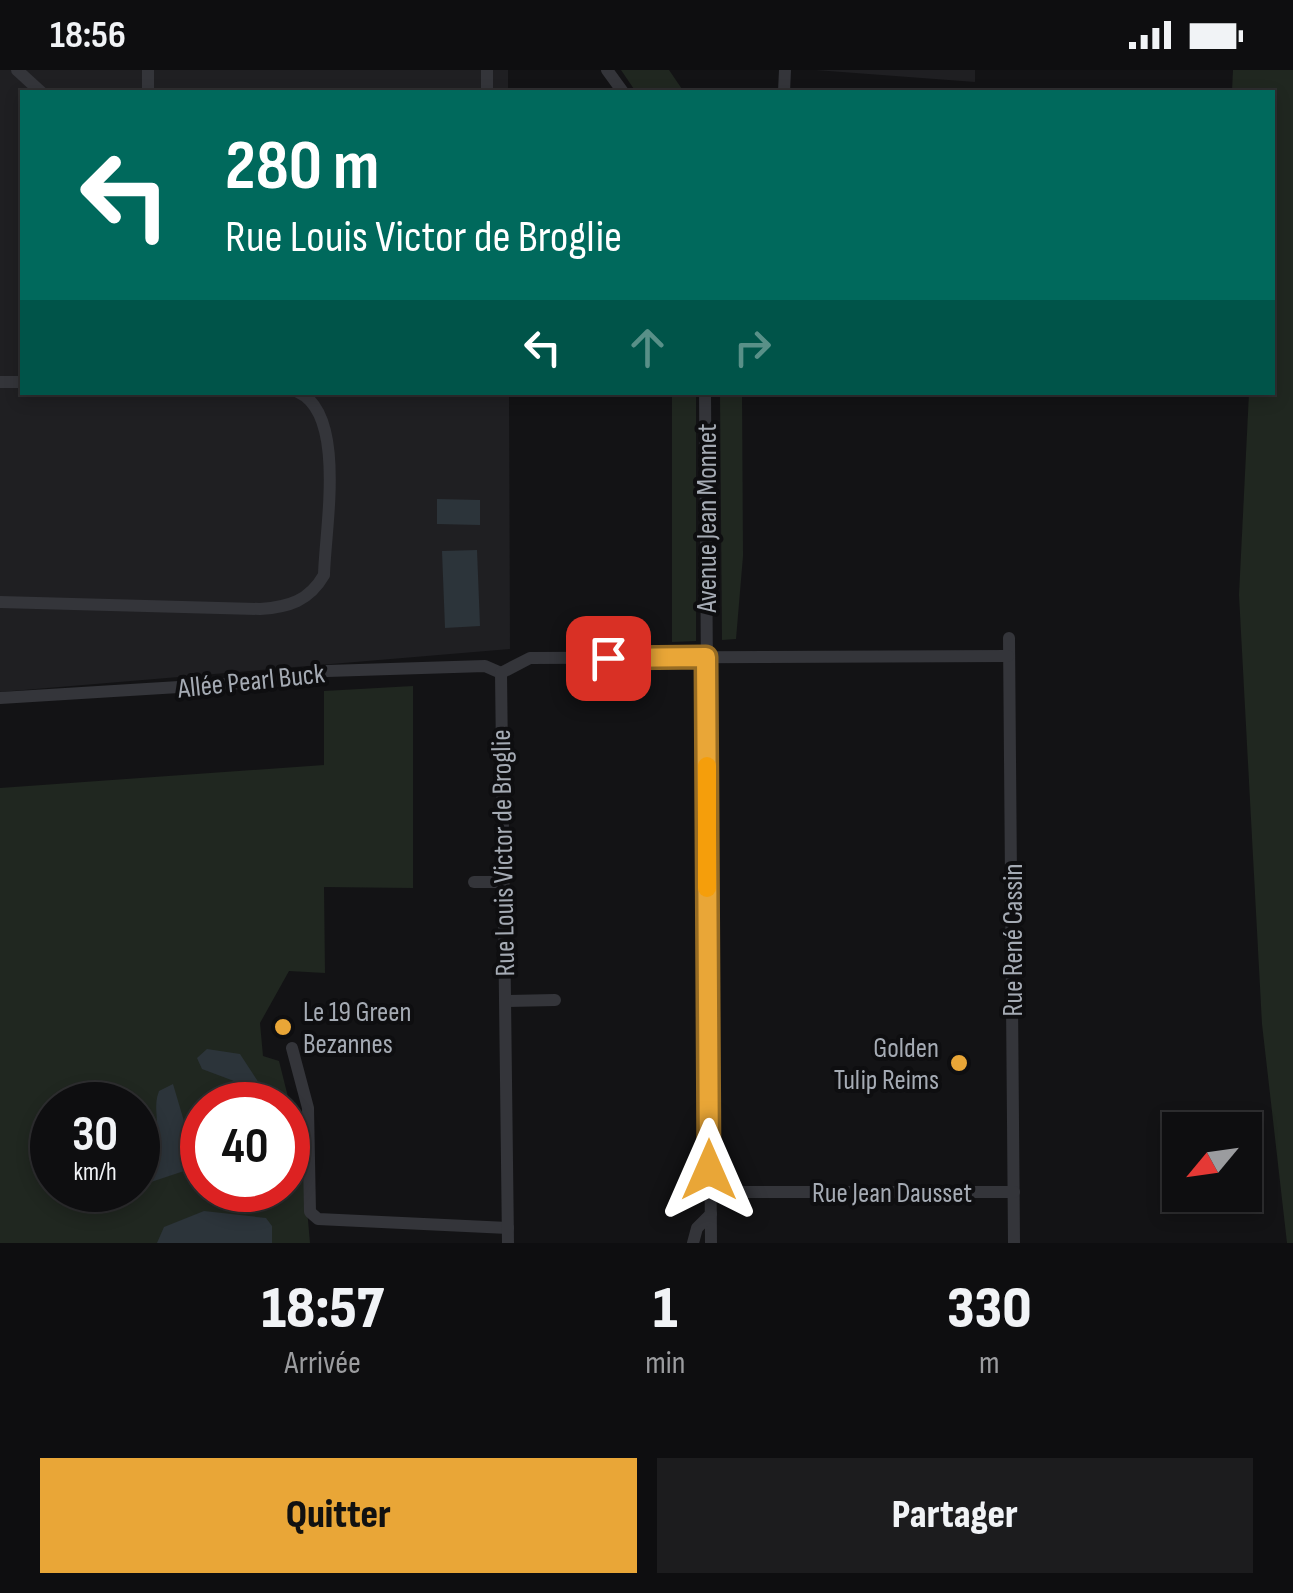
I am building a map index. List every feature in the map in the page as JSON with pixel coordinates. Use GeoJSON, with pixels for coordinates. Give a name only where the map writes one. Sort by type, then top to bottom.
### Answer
{"type":"FeatureCollection","features":[{"type":"Feature","properties":{"kind":"street"},"geometry":{"type":"LineString","coordinates":[[16,70],[39,90]]}},
{"type":"Feature","properties":{"kind":"street"},"geometry":{"type":"LineString","coordinates":[[0,602],[260,609],[283,608],[314,592],[324,575],[329,439],[322,413],[304,395]]}},
{"type":"Feature","properties":{"kind":"street","name":"Avenue Jean Monnet"},"geometry":{"type":"LineString","coordinates":[[706,395],[712,1243]]}},
{"type":"Feature","properties":{"kind":"street","name":"Rue René Cassin"},"geometry":{"type":"LineString","coordinates":[[1009,638],[1014,1243]]}},
{"type":"Feature","properties":{"kind":"street"},"geometry":{"type":"LineString","coordinates":[[501,673],[530,658],[1008,656]]}},
{"type":"Feature","properties":{"kind":"street","name":"Allée Pearl Buck"},"geometry":{"type":"LineString","coordinates":[[0,698],[292,680],[346,670],[486,666],[501,673]]}},
{"type":"Feature","properties":{"kind":"street","name":"Rue Louis Victor de Broglie"},"geometry":{"type":"LineString","coordinates":[[501,673],[508,1243]]}},
{"type":"Feature","properties":{"kind":"street"},"geometry":{"type":"LineString","coordinates":[[474,882],[503,882]]}},
{"type":"Feature","properties":{"kind":"street"},"geometry":{"type":"LineString","coordinates":[[504,1000],[554,1000]]}},
{"type":"Feature","properties":{"kind":"street"},"geometry":{"type":"LineString","coordinates":[[292,1048],[308,1108],[310,1212],[318,1219],[508,1228]]}},
{"type":"Feature","properties":{"kind":"street","name":"Rue Jean Dausset"},"geometry":{"type":"LineString","coordinates":[[710,1192],[1014,1192]]}},
{"type":"Feature","properties":{"kind":"street"},"geometry":{"type":"LineString","coordinates":[[693,1243],[697,1228],[711,1214]]}},
{"type":"Feature","properties":{"kind":"shaded area"},"geometry":{"type":"Polygon","coordinates":[[[0,70],[508,70],[508,90],[20,90],[20,395],[509,395],[510,649],[0,692],[0,70]]]}},
{"type":"Feature","properties":{"kind":"shaded area"},"geometry":{"type":"Polygon","coordinates":[[[621,70],[669,70],[683,90],[635,90],[621,70]]]}},
{"type":"Feature","properties":{"kind":"shaded area"},"geometry":{"type":"Polygon","coordinates":[[[815,70],[975,70],[975,82],[815,70]]]}},
{"type":"Feature","properties":{"kind":"shaded area"},"geometry":{"type":"Polygon","coordinates":[[[1233,70],[1293,70],[1293,1243],[1287,1243],[1262,1024],[1239,595],[1249,395],[1275,395],[1275,90],[1232,90],[1233,70]]]}},
{"type":"Feature","properties":{"kind":"shaded area"},"geometry":{"type":"Polygon","coordinates":[[[672,395],[696,395],[696,641],[672,642],[672,395]]]}},
{"type":"Feature","properties":{"kind":"shaded area"},"geometry":{"type":"Polygon","coordinates":[[[720,395],[742,395],[743,556],[736,639],[722,640],[720,395]]]}},
{"type":"Feature","properties":{"kind":"shaded area"},"geometry":{"type":"Polygon","coordinates":[[[437,499],[480,500],[480,525],[437,524],[437,499]]]}},
{"type":"Feature","properties":{"kind":"shaded area"},"geometry":{"type":"Polygon","coordinates":[[[477,550],[480,626],[445,628],[442,551],[477,550]]]}},
{"type":"Feature","properties":{"kind":"shaded area"},"geometry":{"type":"Polygon","coordinates":[[[413,686],[413,888],[324,887],[325,973],[289,971],[260,1023],[263,1056],[279,1061],[284,1082],[180,1082],[180,1212],[307,1212],[310,1243],[0,1243],[0,788],[324,765],[324,691],[413,686]]]}},
{"type":"Feature","properties":{"kind":"shaded area"},"geometry":{"type":"Polygon","coordinates":[[[207,1049],[240,1054],[258,1082],[234,1082],[202,1069],[197,1058],[207,1049]]]}},
{"type":"Feature","properties":{"kind":"shaded area"},"geometry":{"type":"Polygon","coordinates":[[[173,1084],[180,1108],[180,1172],[160,1179],[160,1090],[173,1084]]]}},
{"type":"Feature","properties":{"kind":"shaded area"},"geometry":{"type":"Polygon","coordinates":[[[202,1212],[266,1218],[272,1226],[272,1243],[157,1243],[164,1227],[202,1212]]]}},
{"type":"Feature","properties":{"kind":"slow traffic"},"geometry":{"type":"LineString","coordinates":[[707,766],[707,888]]}},
{"type":"Feature","properties":{"kind":"place","name":"Le 19 Green Bezannes"},"geometry":{"type":"Point","coordinates":[283,1027]}},
{"type":"Feature","properties":{"kind":"place","name":"Golden Tulip Reims"},"geometry":{"type":"Point","coordinates":[959,1063]}},
{"type":"Feature","properties":{"kind":"route"},"geometry":{"type":"LineString","coordinates":[[608,658],[706,657],[709,1170]]}}]}
